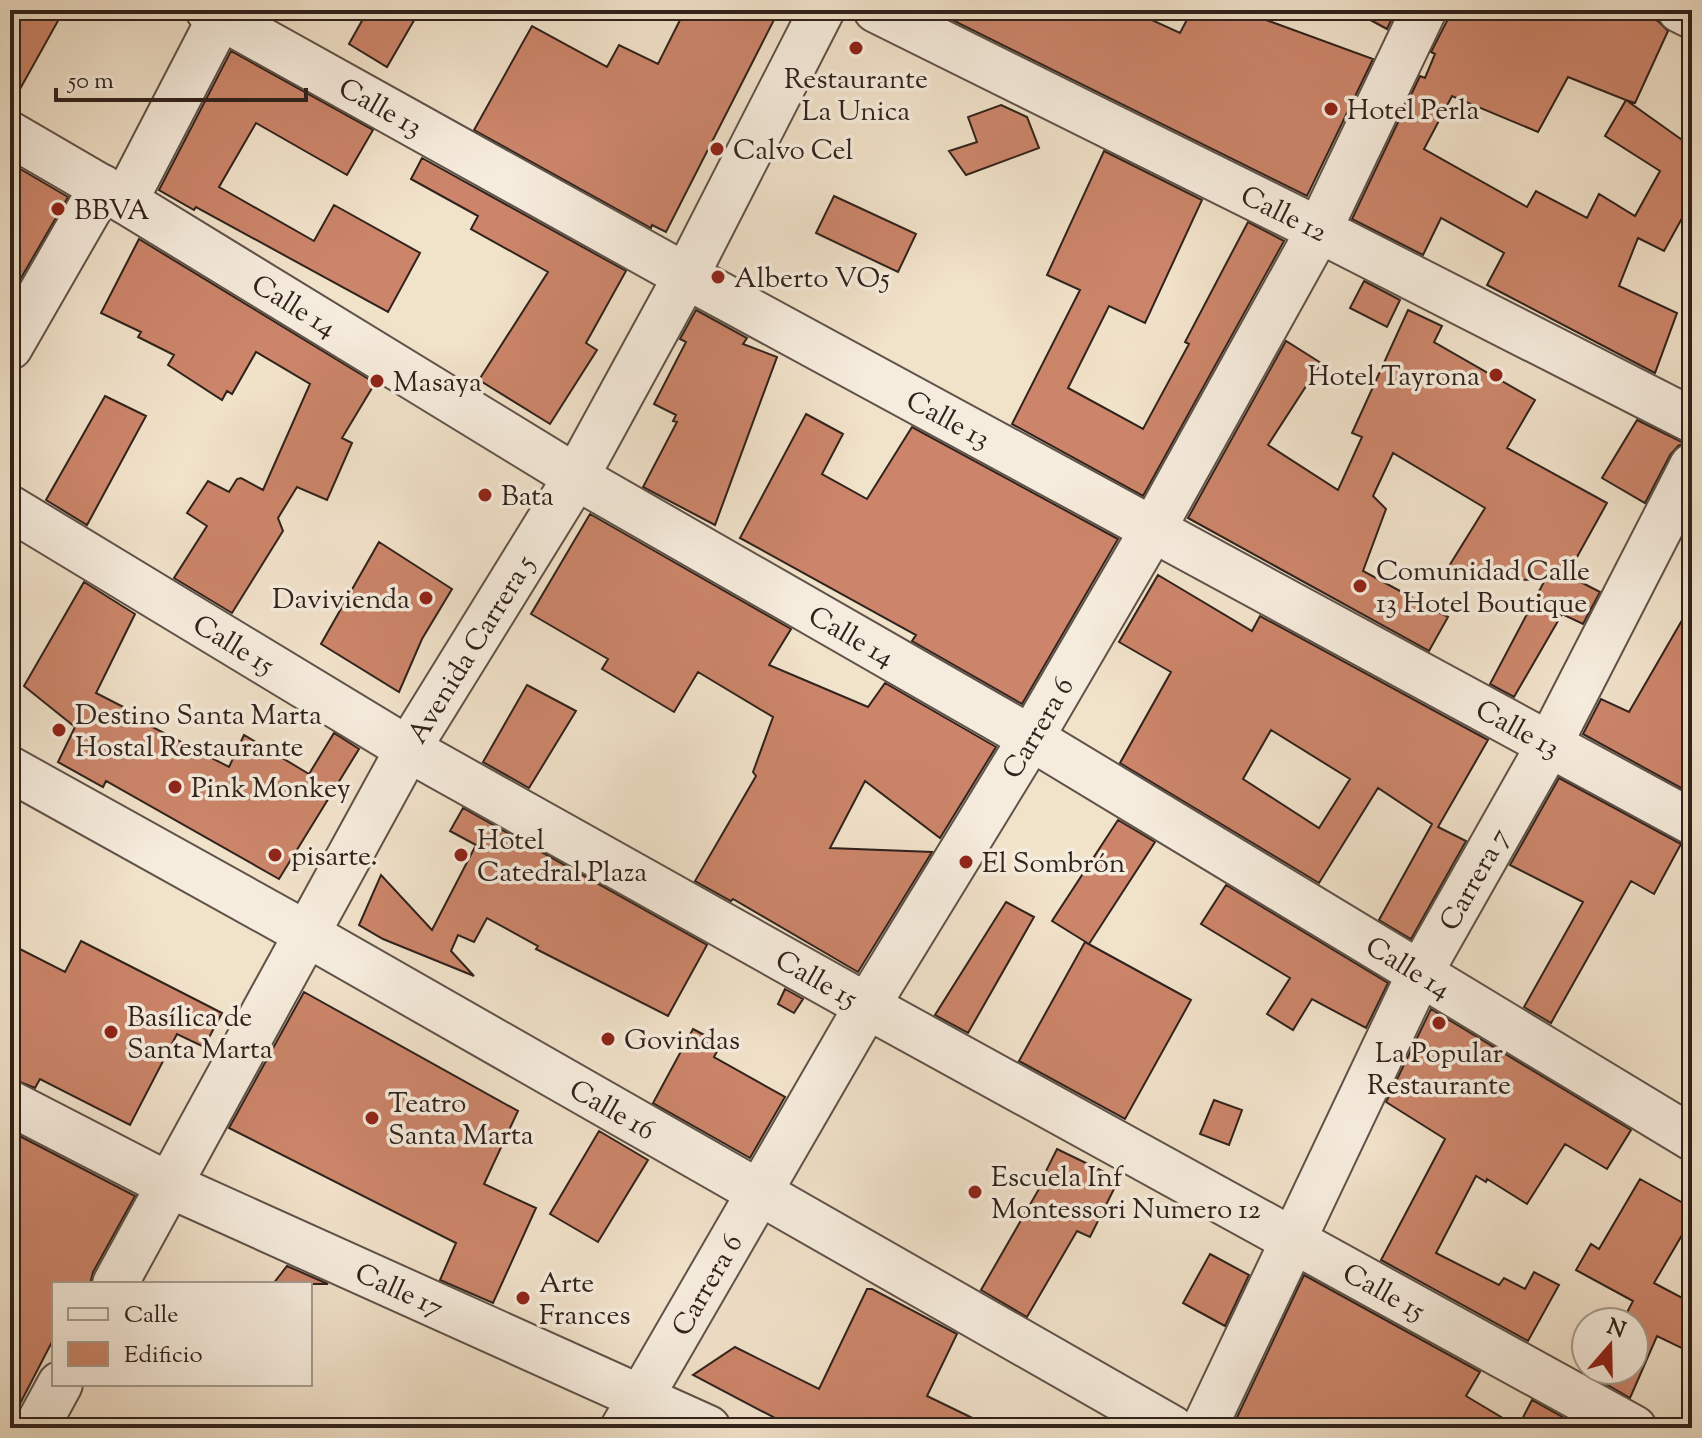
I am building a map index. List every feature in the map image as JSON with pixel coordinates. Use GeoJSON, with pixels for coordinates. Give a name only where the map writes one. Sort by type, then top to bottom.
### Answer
{"type":"FeatureCollection","features":[{"type":"Feature","properties":{"kind":"street","name":"Avenida Carrera 5"},"geometry":{"type":"LineString","coordinates":[[116,1282],[408,749],[576,477],[686,276],[822,10]]}},
{"type":"Feature","properties":{"kind":"street","name":"Calle 12"},"geometry":{"type":"LineString","coordinates":[[876,10],[1692,420]]}},
{"type":"Feature","properties":{"kind":"street","name":"Carrera 6"},"geometry":{"type":"LineString","coordinates":[[631,1412],[867,1006],[1031,738],[1153,529],[1319,230],[1424,10]]}},
{"type":"Feature","properties":{"kind":"street"},"geometry":{"type":"LineString","coordinates":[[1680,10],[1692,16]]}},
{"type":"Feature","properties":{"kind":"street","name":"Calle 13"},"geometry":{"type":"LineString","coordinates":[[217,12],[686,276],[1692,822]]}},
{"type":"Feature","properties":{"kind":"street"},"geometry":{"type":"LineString","coordinates":[[10,347],[113,194],[217,12]]}},
{"type":"Feature","properties":{"kind":"street","name":"Calle 14"},"geometry":{"type":"LineString","coordinates":[[10,134],[576,477],[1031,738],[1692,1138]]}},
{"type":"Feature","properties":{"kind":"street","name":"Carrera 7"},"geometry":{"type":"LineString","coordinates":[[1204,1428],[1420,973],[1549,745],[1692,466]]}},
{"type":"Feature","properties":{"kind":"street","name":"Calle 15"},"geometry":{"type":"LineString","coordinates":[[10,508],[408,749],[867,1006],[1634,1428]]}},
{"type":"Feature","properties":{"kind":"street","name":"Calle 16"},"geometry":{"type":"LineString","coordinates":[[10,769],[305,933],[1172,1428]]}},
{"type":"Feature","properties":{"kind":"street","name":"Calle 17"},"geometry":{"type":"LineString","coordinates":[[10,1103],[169,1185],[631,1412],[708,1428]]}},
{"type":"Feature","properties":{"kind":"street"},"geometry":{"type":"LineString","coordinates":[[36,1428],[59,1386]]}},
{"type":"Feature","properties":{"kind":"building"},"geometry":{"type":"Polygon","coordinates":[[[10,10],[64,10],[10,107],[10,10]]]}},
{"type":"Feature","properties":{"kind":"building"},"geometry":{"type":"Polygon","coordinates":[[[368,10],[420,10],[387,67],[349,44],[368,10]]]}},
{"type":"Feature","properties":{"kind":"building"},"geometry":{"type":"Polygon","coordinates":[[[685,10],[779,10],[666,232],[652,225],[651,228],[474,130],[532,26],[607,67],[619,45],[658,64],[685,10]]]}},
{"type":"Feature","properties":{"kind":"building"},"geometry":{"type":"Polygon","coordinates":[[[932,10],[1130,10],[1180,33],[1192,10],[1239,10],[1373,59],[1307,196],[932,10]]]}},
{"type":"Feature","properties":{"kind":"building"},"geometry":{"type":"Polygon","coordinates":[[[1352,10],[1396,10],[1387,29],[1352,10]]]}},
{"type":"Feature","properties":{"kind":"building"},"geometry":{"type":"Polygon","coordinates":[[[1449,10],[1633,10],[1658,21],[1668,31],[1635,103],[1626,100],[1692,147],[1692,200],[1664,251],[1638,238],[1619,286],[1677,313],[1655,373],[1487,285],[1504,253],[1441,218],[1423,255],[1352,219],[1420,76],[1425,78],[1435,54],[1431,52],[1447,21],[1449,10]],[[1568,77],[1538,132],[1452,96],[1424,149],[1527,207],[1536,191],[1587,218],[1599,194],[1635,216],[1660,171],[1605,136],[1626,100],[1568,77]]]}},
{"type":"Feature","properties":{"kind":"building"},"geometry":{"type":"Polygon","coordinates":[[[231,51],[373,130],[347,175],[256,123],[219,187],[314,241],[334,205],[420,253],[388,312],[159,190],[231,51]]]}},
{"type":"Feature","properties":{"kind":"building"},"geometry":{"type":"Polygon","coordinates":[[[1001,105],[1027,117],[1039,148],[966,175],[949,151],[977,142],[968,117],[1001,105]]]}},
{"type":"Feature","properties":{"kind":"building"},"geometry":{"type":"Polygon","coordinates":[[[1104,151],[1202,200],[1145,323],[1109,306],[1068,388],[1143,429],[1189,344],[1185,342],[1248,222],[1284,241],[1143,496],[1012,424],[1080,290],[1047,275],[1104,151]]]}},
{"type":"Feature","properties":{"kind":"building"},"geometry":{"type":"Polygon","coordinates":[[[422,158],[626,271],[586,343],[597,350],[550,424],[479,380],[548,272],[471,229],[478,216],[411,179],[422,158]]]}},
{"type":"Feature","properties":{"kind":"building"},"geometry":{"type":"Polygon","coordinates":[[[10,163],[68,197],[10,297],[10,163]]]}},
{"type":"Feature","properties":{"kind":"building"},"geometry":{"type":"Polygon","coordinates":[[[834,196],[916,234],[898,272],[816,233],[834,196]]]}},
{"type":"Feature","properties":{"kind":"building"},"geometry":{"type":"Polygon","coordinates":[[[139,239],[375,383],[342,438],[352,443],[327,500],[297,487],[278,518],[283,531],[232,613],[174,578],[207,526],[187,513],[208,481],[229,492],[241,478],[263,490],[310,384],[256,352],[232,394],[227,391],[222,400],[168,365],[174,355],[138,337],[141,332],[101,313],[139,239]]]}},
{"type":"Feature","properties":{"kind":"building"},"geometry":{"type":"Polygon","coordinates":[[[1364,281],[1400,300],[1387,327],[1350,308],[1364,281]]]}},
{"type":"Feature","properties":{"kind":"building"},"geometry":{"type":"Polygon","coordinates":[[[696,310],[747,338],[743,344],[777,357],[715,525],[643,487],[677,422],[673,421],[676,415],[654,404],[686,342],[680,339],[696,310]]]}},
{"type":"Feature","properties":{"kind":"building"},"geometry":{"type":"Polygon","coordinates":[[[1408,310],[1442,326],[1434,342],[1535,400],[1507,448],[1607,503],[1567,575],[1600,592],[1583,624],[1562,614],[1514,697],[1490,684],[1545,580],[1441,579],[1485,508],[1393,453],[1373,496],[1386,509],[1363,571],[1448,617],[1429,651],[1188,518],[1286,341],[1321,363],[1268,445],[1338,490],[1362,437],[1352,433],[1408,310]]]}},
{"type":"Feature","properties":{"kind":"building"},"geometry":{"type":"Polygon","coordinates":[[[105,396],[146,416],[87,525],[46,500],[105,396]]]}},
{"type":"Feature","properties":{"kind":"building"},"geometry":{"type":"Polygon","coordinates":[[[806,414],[843,434],[822,474],[867,499],[912,427],[1118,539],[1022,704],[912,641],[916,635],[740,538],[806,414]]]}},
{"type":"Feature","properties":{"kind":"building"},"geometry":{"type":"Polygon","coordinates":[[[1637,420],[1684,443],[1670,455],[1645,503],[1602,478],[1637,420]]]}},
{"type":"Feature","properties":{"kind":"building"},"geometry":{"type":"Polygon","coordinates":[[[590,514],[791,629],[769,665],[868,707],[885,683],[996,747],[940,838],[865,781],[830,848],[932,852],[858,972],[733,899],[731,901],[695,881],[756,776],[753,772],[773,717],[698,672],[674,712],[602,669],[608,659],[531,614],[590,514]]]}},
{"type":"Feature","properties":{"kind":"building"},"geometry":{"type":"Polygon","coordinates":[[[379,542],[452,589],[422,639],[399,692],[321,644],[379,542]]]}},
{"type":"Feature","properties":{"kind":"building"},"geometry":{"type":"Polygon","coordinates":[[[1158,575],[1252,631],[1260,616],[1488,740],[1438,827],[1466,841],[1411,939],[1379,920],[1432,824],[1378,788],[1319,883],[1120,763],[1171,672],[1119,642],[1158,575]],[[1271,730],[1243,779],[1319,828],[1350,779],[1271,730]]]}},
{"type":"Feature","properties":{"kind":"building"},"geometry":{"type":"Polygon","coordinates":[[[84,582],[135,614],[96,693],[139,715],[137,719],[229,767],[244,735],[309,774],[334,733],[359,749],[279,879],[106,781],[103,787],[58,762],[75,727],[24,686],[84,582]]]}},
{"type":"Feature","properties":{"kind":"building"},"geometry":{"type":"Polygon","coordinates":[[[1692,603],[1692,794],[1583,734],[1601,699],[1629,712],[1692,603]]]}},
{"type":"Feature","properties":{"kind":"building"},"geometry":{"type":"Polygon","coordinates":[[[527,685],[576,711],[529,788],[483,762],[527,685]]]}},
{"type":"Feature","properties":{"kind":"building"},"geometry":{"type":"Polygon","coordinates":[[[1559,778],[1681,844],[1654,894],[1631,881],[1551,1023],[1524,1007],[1583,902],[1510,865],[1559,778]]]}},
{"type":"Feature","properties":{"kind":"building"},"geometry":{"type":"Polygon","coordinates":[[[463,808],[707,945],[668,1016],[536,949],[538,946],[487,918],[474,942],[458,935],[451,951],[474,976],[383,939],[359,925],[381,875],[432,930],[476,845],[450,831],[463,808]]]}},
{"type":"Feature","properties":{"kind":"building"},"geometry":{"type":"Polygon","coordinates":[[[1118,820],[1155,842],[1089,944],[1052,921],[1118,820]]]}},
{"type":"Feature","properties":{"kind":"building"},"geometry":{"type":"Polygon","coordinates":[[[1226,885],[1388,983],[1366,1028],[1312,999],[1293,1030],[1267,1014],[1290,978],[1201,924],[1226,885]]]}},
{"type":"Feature","properties":{"kind":"building"},"geometry":{"type":"Polygon","coordinates":[[[1006,902],[1034,917],[968,1033],[935,1015],[1006,902]]]}},
{"type":"Feature","properties":{"kind":"building","name":"Basílica de Santa Marta"},"geometry":{"type":"Polygon","coordinates":[[[81,941],[222,1013],[204,1047],[177,1034],[130,1125],[40,1079],[35,1088],[10,1078],[10,944],[65,972],[81,941]]]}},
{"type":"Feature","properties":{"kind":"building"},"geometry":{"type":"Polygon","coordinates":[[[1085,942],[1191,1000],[1125,1119],[1019,1061],[1085,942]]]}},
{"type":"Feature","properties":{"kind":"building"},"geometry":{"type":"Polygon","coordinates":[[[785,989],[803,999],[794,1013],[778,1004],[785,989]]]}},
{"type":"Feature","properties":{"kind":"building","name":"Teatro Santa Marta"},"geometry":{"type":"Polygon","coordinates":[[[304,992],[518,1111],[484,1184],[536,1208],[493,1303],[440,1280],[456,1243],[229,1128],[304,992]]]}},
{"type":"Feature","properties":{"kind":"building"},"geometry":{"type":"Polygon","coordinates":[[[1431,1009],[1631,1130],[1607,1169],[1565,1144],[1527,1204],[1487,1179],[1486,1182],[1476,1176],[1436,1253],[1499,1285],[1504,1278],[1525,1289],[1534,1272],[1559,1285],[1528,1341],[1381,1260],[1445,1139],[1386,1102],[1431,1009]]]}},
{"type":"Feature","properties":{"kind":"building"},"geometry":{"type":"Polygon","coordinates":[[[693,1029],[721,1044],[714,1057],[785,1097],[750,1158],[653,1103],[693,1029]]]}},
{"type":"Feature","properties":{"kind":"building"},"geometry":{"type":"Polygon","coordinates":[[[1214,1100],[1242,1110],[1229,1145],[1200,1134],[1214,1100]]]}},
{"type":"Feature","properties":{"kind":"building"},"geometry":{"type":"Polygon","coordinates":[[[10,1131],[135,1196],[90,1282],[52,1282],[52,1342],[10,1423],[10,1131]]]}},
{"type":"Feature","properties":{"kind":"building"},"geometry":{"type":"Polygon","coordinates":[[[599,1131],[648,1160],[598,1242],[550,1214],[599,1131]]]}},
{"type":"Feature","properties":{"kind":"building"},"geometry":{"type":"Polygon","coordinates":[[[1057,1149],[1119,1179],[1090,1237],[1077,1231],[1027,1317],[981,1290],[1043,1182],[1057,1149]]]}},
{"type":"Feature","properties":{"kind":"building"},"geometry":{"type":"Polygon","coordinates":[[[1640,1179],[1692,1208],[1692,1218],[1654,1283],[1692,1303],[1692,1353],[1657,1336],[1650,1352],[1650,1306],[1630,1306],[1633,1301],[1576,1270],[1591,1244],[1599,1249],[1640,1179]]]}},
{"type":"Feature","properties":{"kind":"building"},"geometry":{"type":"Polygon","coordinates":[[[1210,1254],[1249,1275],[1225,1326],[1183,1303],[1210,1254]]]}},
{"type":"Feature","properties":{"kind":"building"},"geometry":{"type":"Polygon","coordinates":[[[287,1266],[328,1284],[312,1282],[275,1282],[287,1266]]]}},
{"type":"Feature","properties":{"kind":"building"},"geometry":{"type":"Polygon","coordinates":[[[1304,1275],[1480,1372],[1466,1396],[1518,1427],[1532,1400],[1582,1428],[1232,1428],[1304,1275]]]}},
{"type":"Feature","properties":{"kind":"building"},"geometry":{"type":"Polygon","coordinates":[[[867,1289],[957,1334],[927,1396],[993,1428],[794,1428],[693,1375],[735,1347],[819,1389],[867,1289]]]}},
{"type":"Feature","properties":{"kind":"building"},"geometry":{"type":"Polygon","coordinates":[[[1609,1386],[1635,1386],[1630,1398],[1609,1386]]]}},
{"type":"Feature","properties":{"kind":"place","name":"Restaurante La Unica"},"geometry":{"type":"Point","coordinates":[856,48]}},
{"type":"Feature","properties":{"kind":"place","name":"Hotel Perla"},"geometry":{"type":"Point","coordinates":[1331,109]}},
{"type":"Feature","properties":{"kind":"place","name":"Calvo Cel"},"geometry":{"type":"Point","coordinates":[717,149]}},
{"type":"Feature","properties":{"kind":"place","name":"BBVA"},"geometry":{"type":"Point","coordinates":[58,209]}},
{"type":"Feature","properties":{"kind":"place","name":"Alberto VO5"},"geometry":{"type":"Point","coordinates":[718,277]}},
{"type":"Feature","properties":{"kind":"place","name":"Hotel Tayrona"},"geometry":{"type":"Point","coordinates":[1496,375]}},
{"type":"Feature","properties":{"kind":"place","name":"Masaya"},"geometry":{"type":"Point","coordinates":[377,381]}},
{"type":"Feature","properties":{"kind":"place","name":"Bata"},"geometry":{"type":"Point","coordinates":[485,495]}},
{"type":"Feature","properties":{"kind":"place","name":"Comunidad Calle 13 Hotel Boutique"},"geometry":{"type":"Point","coordinates":[1360,586]}},
{"type":"Feature","properties":{"kind":"place","name":"Davivienda"},"geometry":{"type":"Point","coordinates":[426,598]}},
{"type":"Feature","properties":{"kind":"place","name":"Destino Santa Marta Hostal Restaurante"},"geometry":{"type":"Point","coordinates":[59,730]}},
{"type":"Feature","properties":{"kind":"place","name":"Pink Monkey"},"geometry":{"type":"Point","coordinates":[175,787]}},
{"type":"Feature","properties":{"kind":"place","name":"pisarte."},"geometry":{"type":"Point","coordinates":[275,855]}},
{"type":"Feature","properties":{"kind":"place","name":"Hotel Catedral Plaza"},"geometry":{"type":"Point","coordinates":[461,855]}},
{"type":"Feature","properties":{"kind":"place","name":"El Sombrón"},"geometry":{"type":"Point","coordinates":[966,862]}},
{"type":"Feature","properties":{"kind":"place","name":"La Popular Restaurante"},"geometry":{"type":"Point","coordinates":[1439,1023]}},
{"type":"Feature","properties":{"kind":"place","name":"Basílica de Santa Marta"},"geometry":{"type":"Point","coordinates":[111,1032]}},
{"type":"Feature","properties":{"kind":"place","name":"Govindas"},"geometry":{"type":"Point","coordinates":[608,1039]}},
{"type":"Feature","properties":{"kind":"place","name":"Teatro Santa Marta"},"geometry":{"type":"Point","coordinates":[372,1118]}},
{"type":"Feature","properties":{"kind":"place","name":"Escuela Inf Montessori Numero 12"},"geometry":{"type":"Point","coordinates":[975,1192]}},
{"type":"Feature","properties":{"kind":"place","name":"Arte Frances"},"geometry":{"type":"Point","coordinates":[523,1298]}}]}
